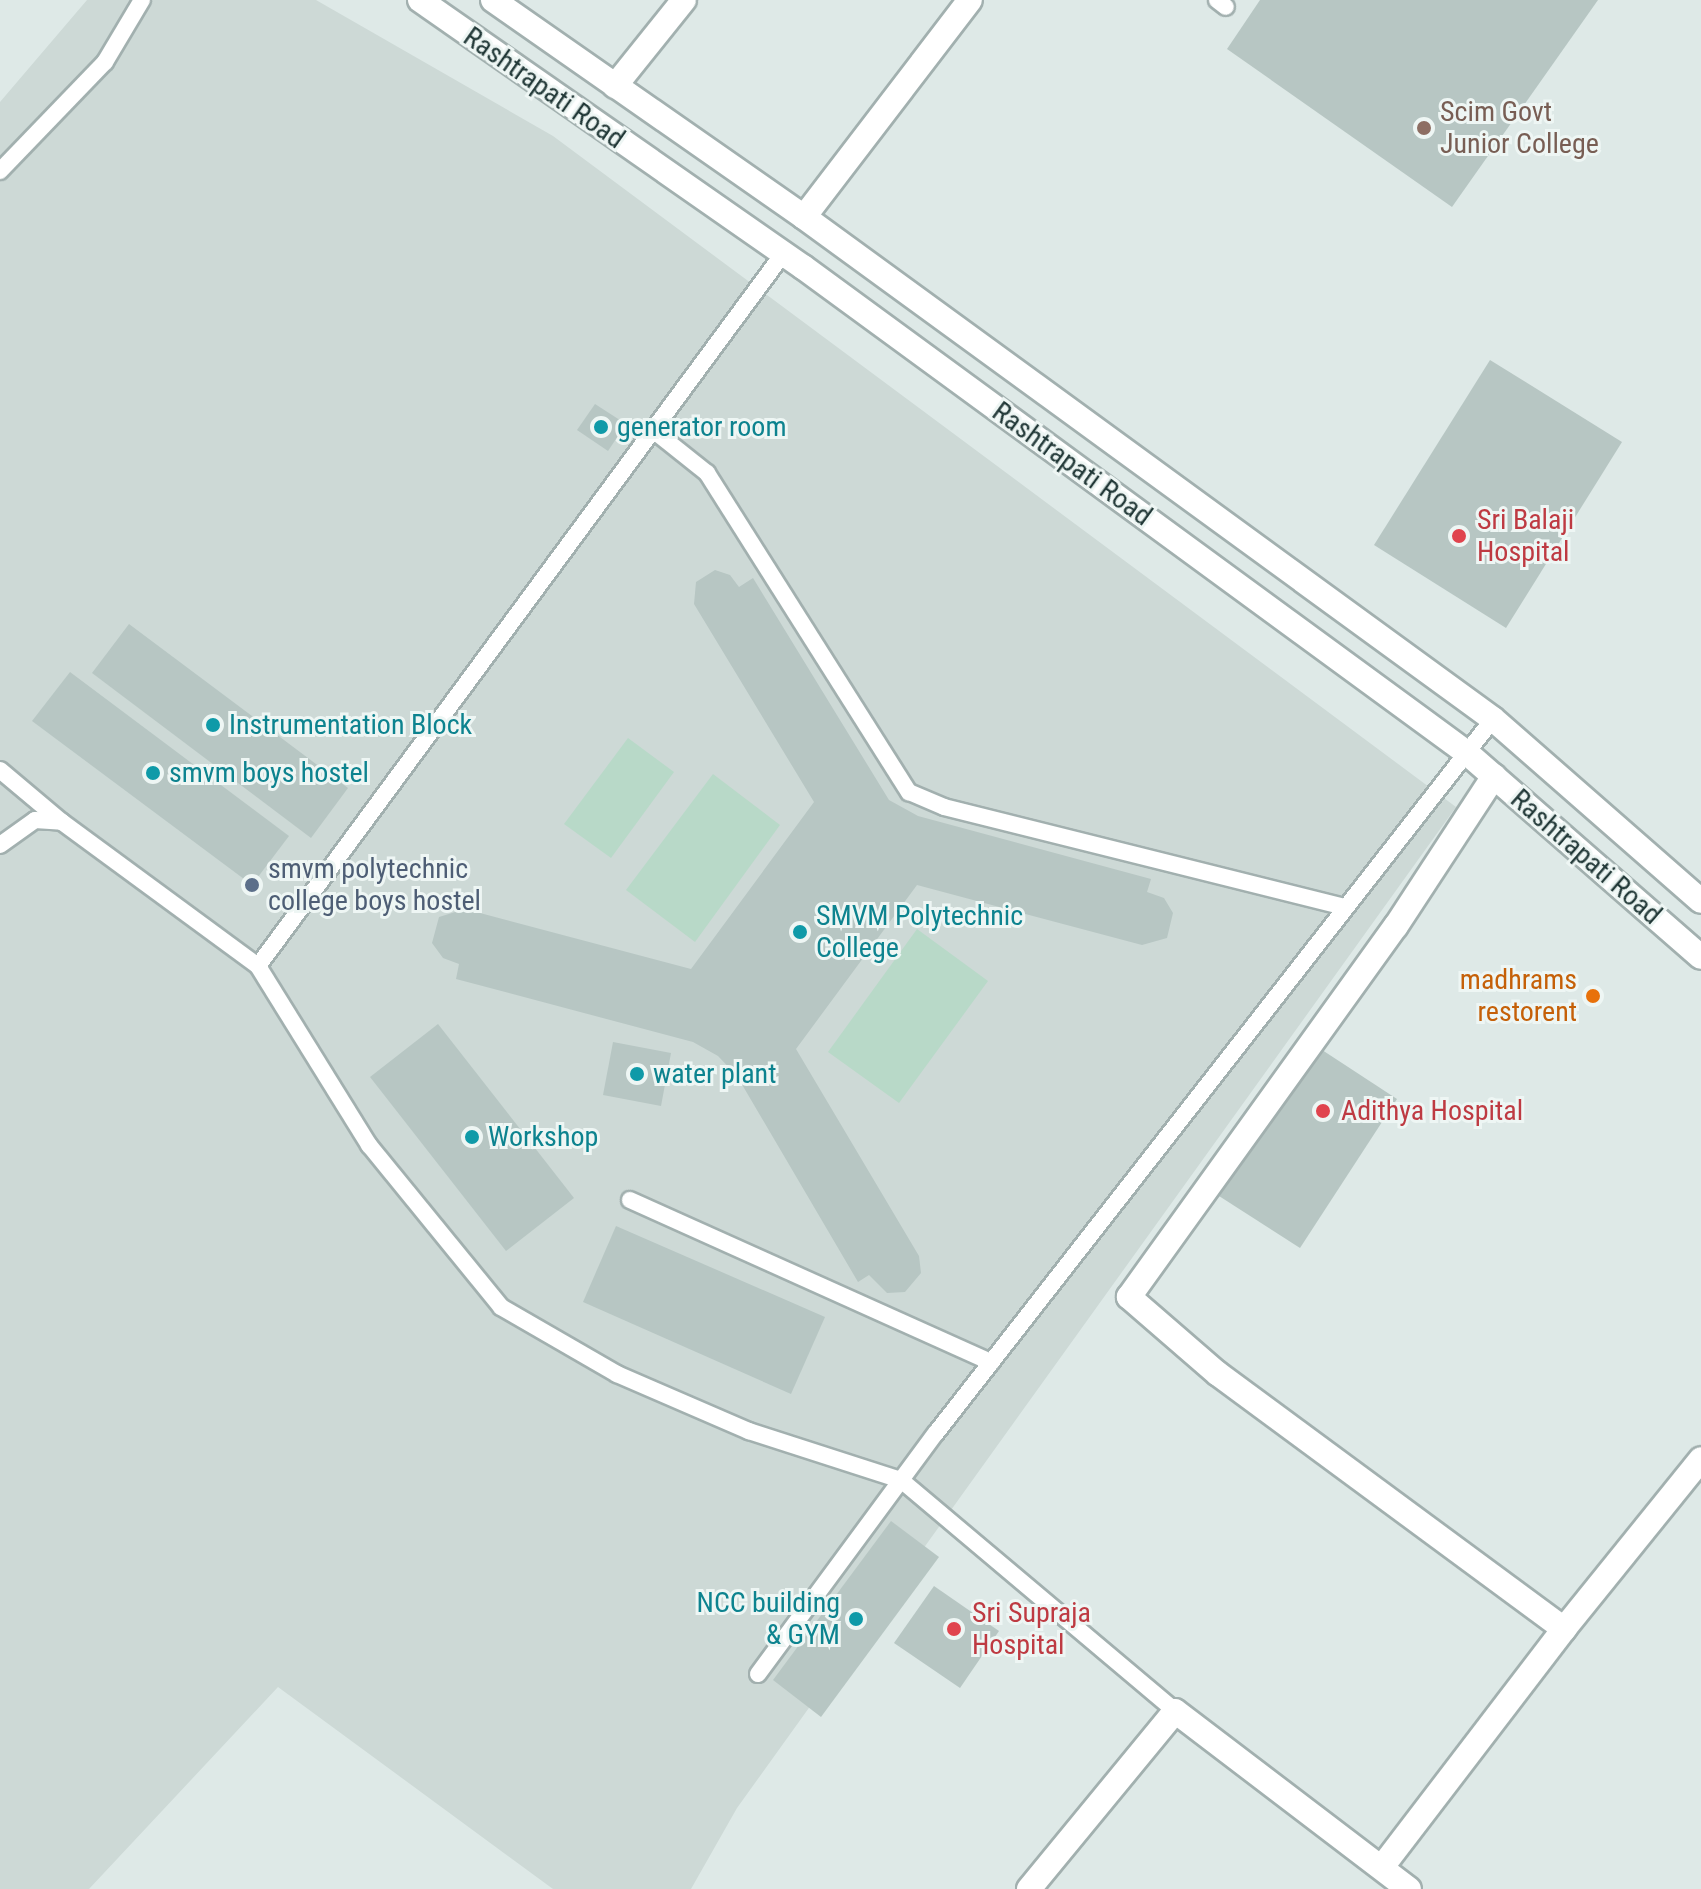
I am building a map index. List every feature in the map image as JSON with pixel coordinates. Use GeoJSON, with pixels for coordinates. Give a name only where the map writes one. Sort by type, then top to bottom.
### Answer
{"type":"FeatureCollection","features":[{"type":"Feature","properties":{"kind":"street","name":"Rashtrapati Road"},"geometry":{"type":"LineString","coordinates":[[420,0],[783,254],[1467,753],[1701,957]]}},
{"type":"Feature","properties":{"kind":"street","name":"Rashtrapati Road"},"geometry":{"type":"LineString","coordinates":[[493,0],[804,217],[1493,719],[1701,901]]}},
{"type":"Feature","properties":{"kind":"street"},"geometry":{"type":"LineString","coordinates":[[615,86],[684,0]]}},
{"type":"Feature","properties":{"kind":"street"},"geometry":{"type":"LineString","coordinates":[[804,217],[970,0]]}},
{"type":"Feature","properties":{"kind":"street"},"geometry":{"type":"LineString","coordinates":[[1494,776],[1396,926],[1129,1297],[1218,1374],[1564,1629]]}},
{"type":"Feature","properties":{"kind":"street"},"geometry":{"type":"LineString","coordinates":[[1382,1867],[1564,1629],[1701,1459]]}},
{"type":"Feature","properties":{"kind":"street"},"geometry":{"type":"LineString","coordinates":[[1029,1889],[1175,1711],[1409,1889]]}},
{"type":"Feature","properties":{"kind":"lane"},"geometry":{"type":"LineString","coordinates":[[0,171],[105,62],[142,0]]}},
{"type":"Feature","properties":{"kind":"lane"},"geometry":{"type":"LineString","coordinates":[[258,966],[783,254]]}},
{"type":"Feature","properties":{"kind":"lane"},"geometry":{"type":"LineString","coordinates":[[653,430],[707,473],[909,792],[944,807],[1345,907]]}},
{"type":"Feature","properties":{"kind":"lane"},"geometry":{"type":"LineString","coordinates":[[758,1674],[991,1362],[1493,719]]}},
{"type":"Feature","properties":{"kind":"lane"},"geometry":{"type":"LineString","coordinates":[[0,770],[62,822],[258,966],[369,1145],[501,1307],[632,1380],[749,1431],[901,1480],[1175,1711]]}},
{"type":"Feature","properties":{"kind":"lane"},"geometry":{"type":"LineString","coordinates":[[0,845],[35,820],[62,822]]}},
{"type":"Feature","properties":{"kind":"lane"},"geometry":{"type":"LineString","coordinates":[[630,1200],[991,1362]]}},
{"type":"Feature","properties":{"kind":"shaded area"},"geometry":{"type":"Polygon","coordinates":[[[87,0],[316,0],[553,136],[1456,807],[737,1808],[691,1889],[553,1889],[278,1687],[89,1889],[0,1889],[0,102],[87,0]]]}},
{"type":"Feature","properties":{"kind":"green space"},"geometry":{"type":"Polygon","coordinates":[[[628,738],[674,772],[611,858],[564,824],[628,738]]]}},
{"type":"Feature","properties":{"kind":"green space"},"geometry":{"type":"Polygon","coordinates":[[[713,774],[780,825],[695,942],[626,890],[713,774]]]}},
{"type":"Feature","properties":{"kind":"green space"},"geometry":{"type":"Polygon","coordinates":[[[917,929],[988,981],[899,1103],[828,1052],[917,929]]]}},
{"type":"Feature","properties":{"kind":"building","name":"Scim Govt Junior College"},"geometry":{"type":"Polygon","coordinates":[[[1260,0],[1598,0],[1452,207],[1227,49],[1260,0]]]}},
{"type":"Feature","properties":{"kind":"building"},"geometry":{"type":"Polygon","coordinates":[[[1490,360],[1622,442],[1506,628],[1374,545],[1490,360]]]}},
{"type":"Feature","properties":{"kind":"building","name":"generator room"},"geometry":{"type":"Polygon","coordinates":[[[595,404],[626,424],[608,451],[577,430],[595,404]]]}},
{"type":"Feature","properties":{"kind":"building","name":"SMVM Polytechnic College"},"geometry":{"type":"Polygon","coordinates":[[[715,570],[730,575],[739,587],[753,578],[889,800],[918,816],[1151,879],[1147,892],[1164,898],[1173,913],[1167,938],[1142,945],[917,885],[796,1049],[919,1256],[921,1273],[905,1292],[887,1293],[869,1275],[858,1282],[737,1076],[718,1056],[693,1042],[456,979],[459,964],[443,958],[432,943],[439,917],[465,909],[691,969],[814,802],[694,604],[696,582],[715,570]]]}},
{"type":"Feature","properties":{"kind":"building","name":"Instrumentation Block"},"geometry":{"type":"Polygon","coordinates":[[[129,624],[348,788],[311,838],[92,673],[129,624]]]}},
{"type":"Feature","properties":{"kind":"building","name":"smvm boys hostel"},"geometry":{"type":"Polygon","coordinates":[[[70,672],[289,836],[252,885],[32,721],[70,672]]]}},
{"type":"Feature","properties":{"kind":"building","name":"Workshop"},"geometry":{"type":"Polygon","coordinates":[[[438,1024],[574,1198],[506,1251],[370,1077],[438,1024]]]}},
{"type":"Feature","properties":{"kind":"building","name":"water plant"},"geometry":{"type":"Polygon","coordinates":[[[613,1042],[671,1053],[661,1106],[603,1095],[613,1042]]]}},
{"type":"Feature","properties":{"kind":"building"},"geometry":{"type":"Polygon","coordinates":[[[1316,1046],[1397,1099],[1300,1248],[1219,1196],[1316,1046]]]}},
{"type":"Feature","properties":{"kind":"building","name":"Workshop"},"geometry":{"type":"Polygon","coordinates":[[[616,1226],[825,1317],[791,1394],[583,1302],[616,1226]]]}},
{"type":"Feature","properties":{"kind":"building","name":"NCC building & GYM"},"geometry":{"type":"Polygon","coordinates":[[[891,1521],[939,1557],[821,1717],[773,1680],[891,1521]]]}},
{"type":"Feature","properties":{"kind":"building"},"geometry":{"type":"Polygon","coordinates":[[[934,1586],[999,1631],[960,1688],[894,1643],[934,1586]]]}},
{"type":"Feature","properties":{"kind":"place","name":"Scim Govt Junior College"},"geometry":{"type":"Point","coordinates":[1424,128]}},
{"type":"Feature","properties":{"kind":"place","name":"generator room"},"geometry":{"type":"Point","coordinates":[601,427]}},
{"type":"Feature","properties":{"kind":"place","name":"Sri Balaji Hospital"},"geometry":{"type":"Point","coordinates":[1459,536]}},
{"type":"Feature","properties":{"kind":"place","name":"Instrumentation Block"},"geometry":{"type":"Point","coordinates":[213,725]}},
{"type":"Feature","properties":{"kind":"place","name":"smvm boys hostel"},"geometry":{"type":"Point","coordinates":[153,773]}},
{"type":"Feature","properties":{"kind":"place","name":"smvm polytechnic college boys hostel"},"geometry":{"type":"Point","coordinates":[252,885]}},
{"type":"Feature","properties":{"kind":"place","name":"SMVM Polytechnic College"},"geometry":{"type":"Point","coordinates":[800,932]}},
{"type":"Feature","properties":{"kind":"place","name":"madhrams restorent"},"geometry":{"type":"Point","coordinates":[1593,996]}},
{"type":"Feature","properties":{"kind":"place","name":"water plant"},"geometry":{"type":"Point","coordinates":[637,1074]}},
{"type":"Feature","properties":{"kind":"place","name":"Adithya Hospital"},"geometry":{"type":"Point","coordinates":[1323,1111]}},
{"type":"Feature","properties":{"kind":"place","name":"Workshop"},"geometry":{"type":"Point","coordinates":[472,1137]}},
{"type":"Feature","properties":{"kind":"place","name":"NCC building & GYM"},"geometry":{"type":"Point","coordinates":[856,1619]}},
{"type":"Feature","properties":{"kind":"place","name":"Sri Supraja Hospital"},"geometry":{"type":"Point","coordinates":[954,1629]}}]}
